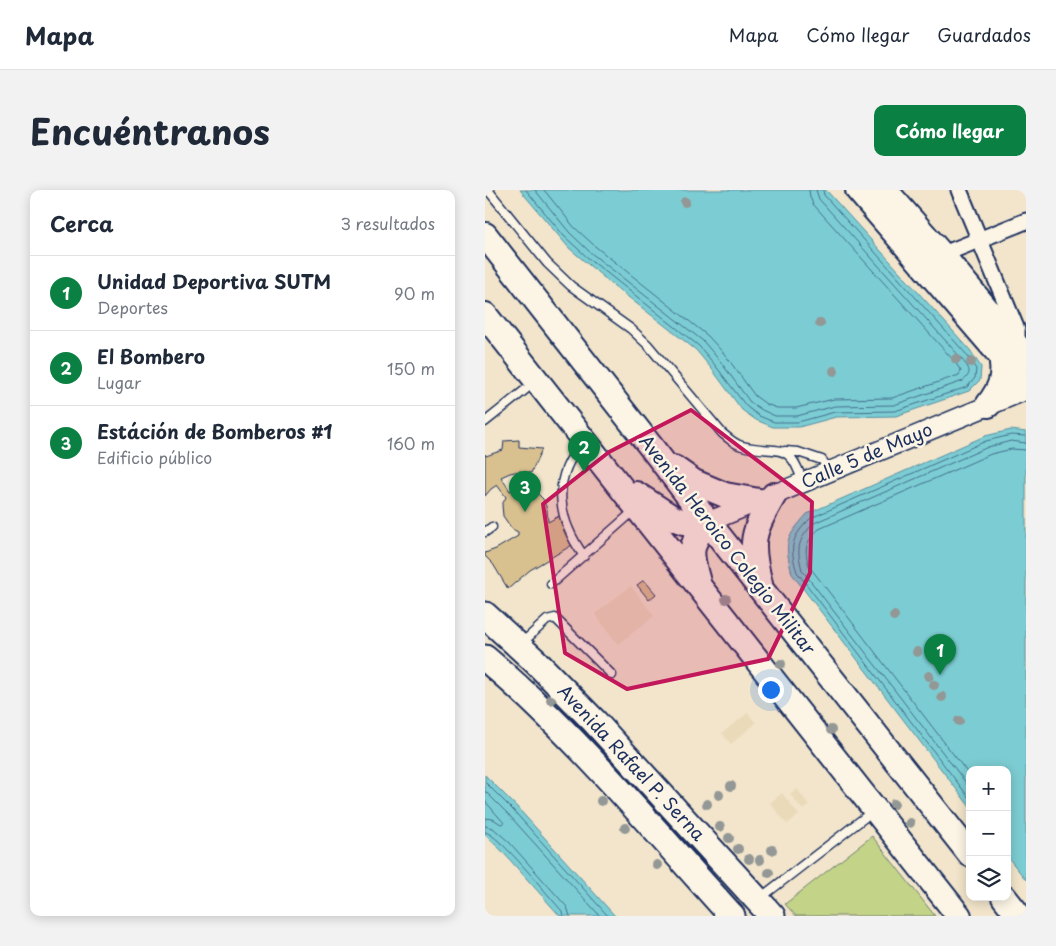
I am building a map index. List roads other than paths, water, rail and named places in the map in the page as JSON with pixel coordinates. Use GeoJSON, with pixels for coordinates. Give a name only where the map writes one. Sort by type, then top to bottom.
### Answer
{"type":"FeatureCollection","features":[{"type":"Feature","properties":{"kind":"highway","name":"Avenida Rafael P. Serna"},"geometry":{"type":"LineString","coordinates":[[485,615],[594,721],[765,908]]}},
{"type":"Feature","properties":{"kind":"highway","name":"Avenida Rafael P. Serna"},"geometry":{"type":"LineString","coordinates":[[485,658],[563,732],[732,916]]}},
{"type":"Feature","properties":{"kind":"main road"},"geometry":{"type":"LineString","coordinates":[[858,190],[1015,353]]}},
{"type":"Feature","properties":{"kind":"main road"},"geometry":{"type":"LineString","coordinates":[[885,190],[943,256],[1015,353],[1026,385]]}},
{"type":"Feature","properties":{"kind":"main road","name":"Avenida Heroico Colegio Militar"},"geometry":{"type":"LineString","coordinates":[[485,235],[659,457],[707,522],[966,849]]}},
{"type":"Feature","properties":{"kind":"main road"},"geometry":{"type":"LineString","coordinates":[[485,315],[959,916]]}},
{"type":"Feature","properties":{"kind":"main road"},"geometry":{"type":"LineString","coordinates":[[988,405],[999,392],[1004,370],[1015,353]]}},
{"type":"Feature","properties":{"kind":"main road"},"geometry":{"type":"LineString","coordinates":[[659,457],[694,482],[725,495],[767,498],[755,533],[753,546],[753,558],[762,590]]}},
{"type":"Feature","properties":{"kind":"main road"},"geometry":{"type":"LineString","coordinates":[[614,478],[650,505],[673,518],[684,522],[707,522]]}},
{"type":"Feature","properties":{"kind":"main road"},"geometry":{"type":"LineString","coordinates":[[700,587],[693,564],[692,550],[695,537],[707,522]]}},
{"type":"Feature","properties":{"kind":"main road"},"geometry":{"type":"LineString","coordinates":[[1007,901],[1019,916]]}},
{"type":"Feature","properties":{"kind":"street"},"geometry":{"type":"LineString","coordinates":[[959,190],[1017,330],[1015,353]]}},
{"type":"Feature","properties":{"kind":"street"},"geometry":{"type":"LineString","coordinates":[[943,256],[1026,220]]}},
{"type":"Feature","properties":{"kind":"street","name":"Calle 5 de Mayo"},"geometry":{"type":"LineString","coordinates":[[707,522],[1026,390]]}},
{"type":"Feature","properties":{"kind":"lane"},"geometry":{"type":"LineString","coordinates":[[488,190],[547,263],[571,286],[631,329],[648,346],[722,433],[742,446],[798,452],[822,460],[830,472]]}},
{"type":"Feature","properties":{"kind":"lane"},"geometry":{"type":"LineString","coordinates":[[485,422],[536,381]]}},
{"type":"Feature","properties":{"kind":"lane"},"geometry":{"type":"LineString","coordinates":[[583,556],[567,527],[562,504],[561,482],[567,463],[584,442]]}},
{"type":"Feature","properties":{"kind":"lane"},"geometry":{"type":"LineString","coordinates":[[785,451],[795,462],[803,483]]}},
{"type":"Feature","properties":{"kind":"lane"},"geometry":{"type":"LineString","coordinates":[[551,584],[637,508]]}},
{"type":"Feature","properties":{"kind":"lane"},"geometry":{"type":"LineString","coordinates":[[485,532],[493,527]]}},
{"type":"Feature","properties":{"kind":"lane"},"geometry":{"type":"LineString","coordinates":[[518,646],[547,620],[555,618],[612,675]]}},
{"type":"Feature","properties":{"kind":"lane"},"geometry":{"type":"LineString","coordinates":[[765,908],[875,809]]}},
{"type":"Feature","properties":{"kind":"water"},"geometry":{"type":"Polygon","coordinates":[[[520,190],[826,190],[970,350],[981,367],[980,380],[969,391],[896,416],[836,417],[799,427],[773,427],[756,420],[742,410],[696,350],[569,248],[520,190]]]}},
{"type":"Feature","properties":{"kind":"water"},"geometry":{"type":"Polygon","coordinates":[[[1011,430],[1026,432],[1026,880],[1011,861],[1011,766],[966,766],[966,802],[792,574],[787,548],[794,529],[807,514],[985,436],[1011,430]]]}},
{"type":"Feature","properties":{"kind":"water"},"geometry":{"type":"Polygon","coordinates":[[[485,775],[517,807],[615,916],[560,916],[501,850],[485,835],[485,775]]]}},
{"type":"Feature","properties":{"kind":"place","name":"El Bombero"},"geometry":{"type":"Point","coordinates":[584,472]}},
{"type":"Feature","properties":{"kind":"place","name":"Estáción de Bomberos #1"},"geometry":{"type":"Point","coordinates":[525,512]}},
{"type":"Feature","properties":{"kind":"place","name":"Unidad Deportiva SUTM"},"geometry":{"type":"Point","coordinates":[940,675]}}]}
